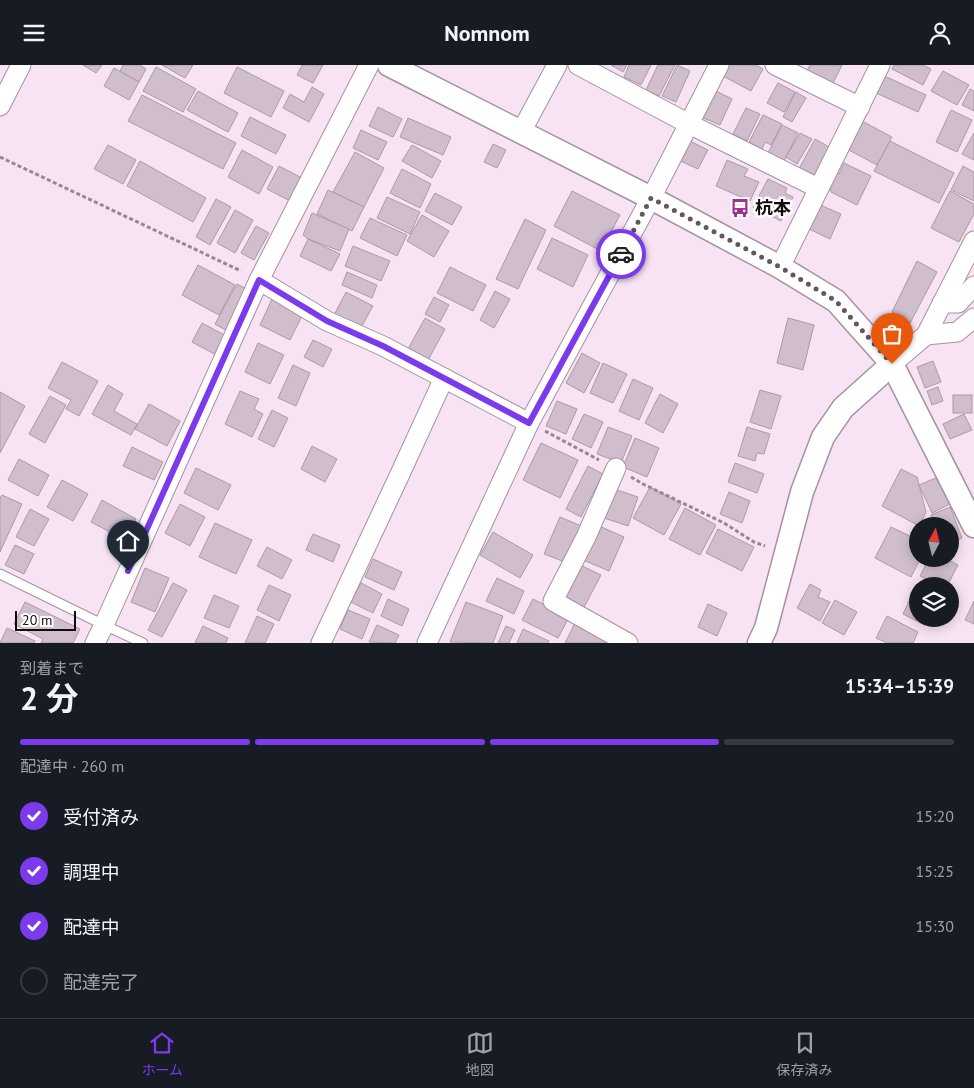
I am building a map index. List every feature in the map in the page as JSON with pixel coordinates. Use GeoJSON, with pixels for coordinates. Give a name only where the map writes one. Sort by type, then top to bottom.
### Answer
{"type":"FeatureCollection","features":[{"type":"Feature","properties":{"kind":"street"},"geometry":{"type":"LineString","coordinates":[[0,106],[21,65]]}},
{"type":"Feature","properties":{"kind":"street"},"geometry":{"type":"LineString","coordinates":[[95,643],[259,280],[369,65]]}},
{"type":"Feature","properties":{"kind":"street"},"geometry":{"type":"LineString","coordinates":[[389,65],[651,198],[780,267],[836,301],[892,364],[974,526]]}},
{"type":"Feature","properties":{"kind":"street"},"geometry":{"type":"LineString","coordinates":[[521,132],[556,65]]}},
{"type":"Feature","properties":{"kind":"street"},"geometry":{"type":"LineString","coordinates":[[578,65],[688,124],[818,188]]}},
{"type":"Feature","properties":{"kind":"street"},"geometry":{"type":"LineString","coordinates":[[427,643],[529,423],[651,198],[719,65]]}},
{"type":"Feature","properties":{"kind":"street"},"geometry":{"type":"LineString","coordinates":[[776,65],[860,107]]}},
{"type":"Feature","properties":{"kind":"street"},"geometry":{"type":"LineString","coordinates":[[780,267],[880,65]]}},
{"type":"Feature","properties":{"kind":"street"},"geometry":{"type":"LineString","coordinates":[[759,643],[766,629],[784,554],[802,492],[824,437],[843,408],[926,335],[974,241]]}},
{"type":"Feature","properties":{"kind":"street"},"geometry":{"type":"LineString","coordinates":[[259,280],[327,321],[383,346],[529,423]]}},
{"type":"Feature","properties":{"kind":"street"},"geometry":{"type":"LineString","coordinates":[[942,303],[958,303],[974,286]]}},
{"type":"Feature","properties":{"kind":"street"},"geometry":{"type":"LineString","coordinates":[[926,335],[957,332],[974,317]]}},
{"type":"Feature","properties":{"kind":"street"},"geometry":{"type":"LineString","coordinates":[[321,643],[444,378]]}},
{"type":"Feature","properties":{"kind":"street"},"geometry":{"type":"LineString","coordinates":[[616,468],[586,537],[553,601],[628,643]]}},
{"type":"Feature","properties":{"kind":"lane"},"geometry":{"type":"LineString","coordinates":[[0,573],[143,643]]}},
{"type":"Feature","properties":{"kind":"path"},"geometry":{"type":"LineString","coordinates":[[0,157],[259,280]]}},
{"type":"Feature","properties":{"kind":"path"},"geometry":{"type":"LineString","coordinates":[[529,423],[643,484],[724,523],[754,542],[784,554]]}},
{"type":"Feature","properties":{"kind":"building"},"geometry":{"type":"Polygon","coordinates":[[[83,65],[102,65],[96,73],[83,65]]]}},
{"type":"Feature","properties":{"kind":"building"},"geometry":{"type":"Polygon","coordinates":[[[123,65],[140,65],[146,69],[139,82],[120,71],[123,65]]]}},
{"type":"Feature","properties":{"kind":"building"},"geometry":{"type":"Polygon","coordinates":[[[162,65],[193,65],[185,78],[162,65]]]}},
{"type":"Feature","properties":{"kind":"building"},"geometry":{"type":"Polygon","coordinates":[[[302,65],[323,65],[313,83],[297,75],[302,65]]]}},
{"type":"Feature","properties":{"kind":"building"},"geometry":{"type":"Polygon","coordinates":[[[611,65],[627,65],[623,72],[611,65]]]}},
{"type":"Feature","properties":{"kind":"building"},"geometry":{"type":"Polygon","coordinates":[[[629,65],[651,65],[641,85],[624,77],[629,65]]]}},
{"type":"Feature","properties":{"kind":"building"},"geometry":{"type":"Polygon","coordinates":[[[658,65],[675,65],[659,96],[646,90],[658,65]]]}},
{"type":"Feature","properties":{"kind":"building"},"geometry":{"type":"Polygon","coordinates":[[[677,65],[690,71],[676,102],[662,96],[677,65]]]}},
{"type":"Feature","properties":{"kind":"building"},"geometry":{"type":"Polygon","coordinates":[[[726,65],[756,65],[763,69],[751,91],[721,75],[726,65]]]}},
{"type":"Feature","properties":{"kind":"building"},"geometry":{"type":"Polygon","coordinates":[[[810,65],[842,65],[833,83],[807,71],[810,65]]]}},
{"type":"Feature","properties":{"kind":"building"},"geometry":{"type":"Polygon","coordinates":[[[894,65],[923,65],[931,69],[923,85],[892,69],[894,65]]]}},
{"type":"Feature","properties":{"kind":"building"},"geometry":{"type":"Polygon","coordinates":[[[156,67],[196,89],[183,112],[143,91],[156,67]]]}},
{"type":"Feature","properties":{"kind":"building"},"geometry":{"type":"Polygon","coordinates":[[[237,67],[284,91],[271,117],[224,93],[237,67]]]}},
{"type":"Feature","properties":{"kind":"building"},"geometry":{"type":"Polygon","coordinates":[[[114,68],[139,82],[129,100],[104,86],[114,68]]]}},
{"type":"Feature","properties":{"kind":"building"},"geometry":{"type":"Polygon","coordinates":[[[943,71],[969,85],[957,105],[931,91],[943,71]]]}},
{"type":"Feature","properties":{"kind":"building"},"geometry":{"type":"Polygon","coordinates":[[[882,75],[926,95],[918,112],[874,92],[882,75]]]}},
{"type":"Feature","properties":{"kind":"building"},"geometry":{"type":"Polygon","coordinates":[[[778,83],[795,92],[784,112],[767,103],[778,83]]]}},
{"type":"Feature","properties":{"kind":"building"},"geometry":{"type":"Polygon","coordinates":[[[312,87],[324,94],[309,122],[283,108],[290,94],[304,102],[312,87]]]}},
{"type":"Feature","properties":{"kind":"building"},"geometry":{"type":"Polygon","coordinates":[[[970,89],[974,91],[974,111],[962,105],[970,89]]]}},
{"type":"Feature","properties":{"kind":"building"},"geometry":{"type":"Polygon","coordinates":[[[714,90],[732,99],[720,125],[701,117],[714,90]]]}},
{"type":"Feature","properties":{"kind":"building"},"geometry":{"type":"Polygon","coordinates":[[[198,91],[238,113],[228,132],[187,110],[198,91]]]}},
{"type":"Feature","properties":{"kind":"building"},"geometry":{"type":"Polygon","coordinates":[[[796,92],[806,98],[792,122],[783,117],[796,92]]]}},
{"type":"Feature","properties":{"kind":"building"},"geometry":{"type":"Polygon","coordinates":[[[142,95],[236,143],[223,169],[128,121],[142,95]]]}},
{"type":"Feature","properties":{"kind":"building"},"geometry":{"type":"Polygon","coordinates":[[[378,107],[402,119],[393,137],[369,126],[378,107]]]}},
{"type":"Feature","properties":{"kind":"building"},"geometry":{"type":"Polygon","coordinates":[[[746,108],[760,114],[747,141],[733,134],[746,108]]]}},
{"type":"Feature","properties":{"kind":"building"},"geometry":{"type":"Polygon","coordinates":[[[951,110],[972,120],[957,152],[936,142],[951,110]]]}},
{"type":"Feature","properties":{"kind":"building"},"geometry":{"type":"Polygon","coordinates":[[[763,115],[782,124],[771,145],[765,142],[762,149],[749,142],[763,115]]]}},
{"type":"Feature","properties":{"kind":"building"},"geometry":{"type":"Polygon","coordinates":[[[250,117],[286,135],[276,154],[241,136],[250,117]]]}},
{"type":"Feature","properties":{"kind":"building"},"geometry":{"type":"Polygon","coordinates":[[[408,118],[451,137],[443,155],[400,137],[408,118]]]}},
{"type":"Feature","properties":{"kind":"building"},"geometry":{"type":"Polygon","coordinates":[[[860,120],[892,137],[877,165],[845,148],[860,120]]]}},
{"type":"Feature","properties":{"kind":"building"},"geometry":{"type":"Polygon","coordinates":[[[782,125],[798,133],[784,161],[768,153],[782,125]]]}},
{"type":"Feature","properties":{"kind":"building"},"geometry":{"type":"Polygon","coordinates":[[[361,130],[387,142],[378,160],[353,148],[361,130]]]}},
{"type":"Feature","properties":{"kind":"building"},"geometry":{"type":"Polygon","coordinates":[[[800,133],[812,139],[797,164],[786,157],[800,133]]]}},
{"type":"Feature","properties":{"kind":"building"},"geometry":{"type":"Polygon","coordinates":[[[974,133],[974,160],[962,154],[974,133]]]}},
{"type":"Feature","properties":{"kind":"building"},"geometry":{"type":"Polygon","coordinates":[[[686,139],[708,150],[698,169],[676,159],[686,139]]]}},
{"type":"Feature","properties":{"kind":"building"},"geometry":{"type":"Polygon","coordinates":[[[815,139],[829,147],[814,176],[799,169],[815,139]]]}},
{"type":"Feature","properties":{"kind":"building"},"geometry":{"type":"Polygon","coordinates":[[[890,141],[954,173],[939,203],[874,171],[890,141]]]}},
{"type":"Feature","properties":{"kind":"building"},"geometry":{"type":"Polygon","coordinates":[[[493,144],[506,150],[497,168],[484,162],[493,144]]]}},
{"type":"Feature","properties":{"kind":"building"},"geometry":{"type":"Polygon","coordinates":[[[108,145],[136,160],[123,184],[94,169],[108,145]]]}},
{"type":"Feature","properties":{"kind":"building"},"geometry":{"type":"Polygon","coordinates":[[[412,145],[441,161],[432,178],[402,161],[412,145]]]}},
{"type":"Feature","properties":{"kind":"building"},"geometry":{"type":"Polygon","coordinates":[[[242,150],[273,167],[259,194],[228,177],[242,150]]]}},
{"type":"Feature","properties":{"kind":"building"},"geometry":{"type":"Polygon","coordinates":[[[355,152],[384,168],[364,207],[333,192],[355,152]]]}},
{"type":"Feature","properties":{"kind":"building"},"geometry":{"type":"Polygon","coordinates":[[[727,160],[748,169],[744,176],[759,182],[750,201],[716,186],[727,160]]]}},
{"type":"Feature","properties":{"kind":"building"},"geometry":{"type":"Polygon","coordinates":[[[140,161],[206,198],[193,222],[127,186],[140,161]]]}},
{"type":"Feature","properties":{"kind":"building"},"geometry":{"type":"Polygon","coordinates":[[[844,163],[871,176],[857,205],[831,192],[830,188],[826,186],[834,170],[839,174],[844,163]]]}},
{"type":"Feature","properties":{"kind":"building"},"geometry":{"type":"Polygon","coordinates":[[[279,166],[302,178],[290,201],[267,189],[279,166]]]}},
{"type":"Feature","properties":{"kind":"building"},"geometry":{"type":"Polygon","coordinates":[[[963,166],[974,172],[974,201],[951,190],[963,166]]]}},
{"type":"Feature","properties":{"kind":"building"},"geometry":{"type":"Polygon","coordinates":[[[402,169],[431,184],[420,208],[390,193],[402,169]]]}},
{"type":"Feature","properties":{"kind":"building"},"geometry":{"type":"Polygon","coordinates":[[[768,179],[787,188],[785,193],[793,197],[781,221],[753,207],[768,179]]]}},
{"type":"Feature","properties":{"kind":"building"},"geometry":{"type":"Polygon","coordinates":[[[328,190],[364,207],[352,231],[317,214],[328,190]]]}},
{"type":"Feature","properties":{"kind":"building"},"geometry":{"type":"Polygon","coordinates":[[[572,191],[620,215],[601,251],[554,226],[572,191]]]}},
{"type":"Feature","properties":{"kind":"building"},"geometry":{"type":"Polygon","coordinates":[[[950,191],[974,204],[974,214],[959,242],[931,228],[950,191]]]}},
{"type":"Feature","properties":{"kind":"building"},"geometry":{"type":"Polygon","coordinates":[[[435,193],[462,207],[452,225],[425,211],[435,193]]]}},
{"type":"Feature","properties":{"kind":"building"},"geometry":{"type":"Polygon","coordinates":[[[387,197],[420,212],[410,234],[377,218],[387,197]]]}},
{"type":"Feature","properties":{"kind":"building"},"geometry":{"type":"Polygon","coordinates":[[[216,199],[231,207],[210,245],[196,237],[216,199]]]}},
{"type":"Feature","properties":{"kind":"building"},"geometry":{"type":"Polygon","coordinates":[[[818,204],[841,214],[830,239],[807,228],[818,204]]]}},
{"type":"Feature","properties":{"kind":"building"},"geometry":{"type":"Polygon","coordinates":[[[235,210],[253,220],[235,253],[217,243],[235,210]]]}},
{"type":"Feature","properties":{"kind":"building"},"geometry":{"type":"Polygon","coordinates":[[[312,213],[349,229],[340,251],[308,239],[303,235],[312,213]]]}},
{"type":"Feature","properties":{"kind":"building"},"geometry":{"type":"Polygon","coordinates":[[[422,215],[449,231],[434,257],[407,241],[422,215]]]}},
{"type":"Feature","properties":{"kind":"building"},"geometry":{"type":"Polygon","coordinates":[[[370,218],[407,235],[397,256],[360,238],[370,218]]]}},
{"type":"Feature","properties":{"kind":"building"},"geometry":{"type":"Polygon","coordinates":[[[525,219],[546,230],[518,289],[496,279],[525,219]]]}},
{"type":"Feature","properties":{"kind":"building"},"geometry":{"type":"Polygon","coordinates":[[[256,226],[269,233],[254,260],[241,253],[256,226]]]}},
{"type":"Feature","properties":{"kind":"building"},"geometry":{"type":"Polygon","coordinates":[[[552,238],[588,255],[573,287],[537,269],[552,238]]]}},
{"type":"Feature","properties":{"kind":"building"},"geometry":{"type":"Polygon","coordinates":[[[308,239],[340,254],[331,271],[300,256],[308,239]]]}},
{"type":"Feature","properties":{"kind":"building"},"geometry":{"type":"Polygon","coordinates":[[[353,246],[390,261],[381,281],[345,266],[353,246]]]}},
{"type":"Feature","properties":{"kind":"building"},"geometry":{"type":"Polygon","coordinates":[[[917,261],[937,272],[910,323],[892,312],[917,261]]]}},
{"type":"Feature","properties":{"kind":"building"},"geometry":{"type":"Polygon","coordinates":[[[198,265],[235,285],[219,315],[182,295],[198,265]]]}},
{"type":"Feature","properties":{"kind":"building"},"geometry":{"type":"Polygon","coordinates":[[[450,267],[486,285],[473,311],[437,293],[450,267]]]}},
{"type":"Feature","properties":{"kind":"building"},"geometry":{"type":"Polygon","coordinates":[[[347,272],[377,285],[372,298],[342,285],[347,272]]]}},
{"type":"Feature","properties":{"kind":"building"},"geometry":{"type":"Polygon","coordinates":[[[237,284],[250,291],[229,332],[215,324],[237,284]]]}},
{"type":"Feature","properties":{"kind":"building"},"geometry":{"type":"Polygon","coordinates":[[[495,291],[510,299],[494,328],[480,320],[495,291]]]}},
{"type":"Feature","properties":{"kind":"building"},"geometry":{"type":"Polygon","coordinates":[[[346,292],[373,306],[358,333],[332,319],[346,292]]]}},
{"type":"Feature","properties":{"kind":"building"},"geometry":{"type":"Polygon","coordinates":[[[434,297],[449,305],[440,322],[425,314],[434,297]]]}},
{"type":"Feature","properties":{"kind":"building"},"geometry":{"type":"Polygon","coordinates":[[[272,299],[303,314],[290,340],[260,325],[272,299]]]}},
{"type":"Feature","properties":{"kind":"building"},"geometry":{"type":"Polygon","coordinates":[[[425,318],[445,329],[427,362],[407,351],[425,318]]]}},
{"type":"Feature","properties":{"kind":"building"},"geometry":{"type":"Polygon","coordinates":[[[788,318],[814,325],[803,370],[777,363],[788,318]]]}},
{"type":"Feature","properties":{"kind":"building"},"geometry":{"type":"Polygon","coordinates":[[[202,323],[230,338],[220,357],[192,342],[202,323]]]}},
{"type":"Feature","properties":{"kind":"building"},"geometry":{"type":"Polygon","coordinates":[[[313,340],[332,349],[323,367],[304,357],[313,340]]]}},
{"type":"Feature","properties":{"kind":"building"},"geometry":{"type":"Polygon","coordinates":[[[258,343],[284,355],[270,384],[245,372],[258,343]]]}},
{"type":"Feature","properties":{"kind":"building"},"geometry":{"type":"Polygon","coordinates":[[[582,353],[600,363],[584,393],[566,383],[582,353]]]}},
{"type":"Feature","properties":{"kind":"building"},"geometry":{"type":"Polygon","coordinates":[[[933,361],[941,382],[925,388],[917,367],[933,361]]]}},
{"type":"Feature","properties":{"kind":"building"},"geometry":{"type":"Polygon","coordinates":[[[62,362],[98,381],[79,416],[66,409],[71,400],[48,388],[62,362]]]}},
{"type":"Feature","properties":{"kind":"building"},"geometry":{"type":"Polygon","coordinates":[[[603,363],[627,374],[613,403],[590,393],[603,363]]]}},
{"type":"Feature","properties":{"kind":"building"},"geometry":{"type":"Polygon","coordinates":[[[293,365],[310,373],[296,406],[278,398],[293,365]]]}},
{"type":"Feature","properties":{"kind":"building"},"geometry":{"type":"Polygon","coordinates":[[[633,379],[653,388],[639,420],[619,411],[633,379]]]}},
{"type":"Feature","properties":{"kind":"building"},"geometry":{"type":"Polygon","coordinates":[[[108,385],[123,394],[114,411],[137,424],[131,435],[92,414],[108,385]]]}},
{"type":"Feature","properties":{"kind":"building"},"geometry":{"type":"Polygon","coordinates":[[[938,387],[943,401],[932,405],[927,391],[938,387]]]}},
{"type":"Feature","properties":{"kind":"building"},"geometry":{"type":"Polygon","coordinates":[[[760,390],[781,396],[771,429],[750,422],[760,390]]]}},
{"type":"Feature","properties":{"kind":"building"},"geometry":{"type":"Polygon","coordinates":[[[240,391],[259,399],[254,409],[263,414],[252,437],[225,424],[240,391]]]}},
{"type":"Feature","properties":{"kind":"building"},"geometry":{"type":"Polygon","coordinates":[[[0,392],[25,406],[0,453],[0,392]]]}},
{"type":"Feature","properties":{"kind":"building"},"geometry":{"type":"Polygon","coordinates":[[[660,394],[678,404],[663,433],[645,423],[660,394]]]}},
{"type":"Feature","properties":{"kind":"building"},"geometry":{"type":"Polygon","coordinates":[[[953,395],[972,395],[972,413],[953,413],[953,395]]]}},
{"type":"Feature","properties":{"kind":"building"},"geometry":{"type":"Polygon","coordinates":[[[50,396],[66,405],[45,443],[29,434],[50,396]]]}},
{"type":"Feature","properties":{"kind":"building"},"geometry":{"type":"Polygon","coordinates":[[[557,401],[577,409],[566,434],[546,426],[557,401]]]}},
{"type":"Feature","properties":{"kind":"building"},"geometry":{"type":"Polygon","coordinates":[[[149,404],[180,421],[167,446],[135,429],[149,404]]]}},
{"type":"Feature","properties":{"kind":"building"},"geometry":{"type":"Polygon","coordinates":[[[272,410],[288,418],[274,447],[258,439],[272,410]]]}},
{"type":"Feature","properties":{"kind":"building"},"geometry":{"type":"Polygon","coordinates":[[[584,414],[603,422],[591,448],[572,439],[584,414]]]}},
{"type":"Feature","properties":{"kind":"building"},"geometry":{"type":"Polygon","coordinates":[[[964,414],[972,430],[950,439],[943,424],[964,414]]]}},
{"type":"Feature","properties":{"kind":"building"},"geometry":{"type":"Polygon","coordinates":[[[608,427],[632,436],[621,463],[597,454],[608,427]]]}},
{"type":"Feature","properties":{"kind":"building"},"geometry":{"type":"Polygon","coordinates":[[[747,427],[770,434],[764,454],[757,453],[755,461],[738,456],[747,427]]]}},
{"type":"Feature","properties":{"kind":"building"},"geometry":{"type":"Polygon","coordinates":[[[635,438],[659,448],[647,477],[623,467],[635,438]]]}},
{"type":"Feature","properties":{"kind":"building"},"geometry":{"type":"Polygon","coordinates":[[[541,443],[578,460],[560,498],[523,480],[541,443]]]}},
{"type":"Feature","properties":{"kind":"building"},"geometry":{"type":"Polygon","coordinates":[[[312,446],[337,459],[325,482],[301,469],[312,446]]]}},
{"type":"Feature","properties":{"kind":"building"},"geometry":{"type":"Polygon","coordinates":[[[132,447],[163,462],[154,480],[123,466],[132,447]]]}},
{"type":"Feature","properties":{"kind":"building"},"geometry":{"type":"Polygon","coordinates":[[[19,459],[49,475],[38,496],[8,480],[19,459]]]}},
{"type":"Feature","properties":{"kind":"building"},"geometry":{"type":"Polygon","coordinates":[[[735,463],[764,474],[757,493],[728,482],[735,463]]]}},
{"type":"Feature","properties":{"kind":"building"},"geometry":{"type":"Polygon","coordinates":[[[588,466],[603,474],[581,517],[566,509],[588,466]]]}},
{"type":"Feature","properties":{"kind":"building"},"geometry":{"type":"Polygon","coordinates":[[[196,468],[231,485],[218,510],[184,493],[196,468]]]}},
{"type":"Feature","properties":{"kind":"building"},"geometry":{"type":"Polygon","coordinates":[[[901,469],[917,477],[926,512],[924,517],[909,517],[909,521],[882,506],[901,469]]]}},
{"type":"Feature","properties":{"kind":"building"},"geometry":{"type":"Polygon","coordinates":[[[938,477],[950,504],[932,513],[919,485],[938,477]]]}},
{"type":"Feature","properties":{"kind":"building"},"geometry":{"type":"Polygon","coordinates":[[[62,480],[88,494],[73,521],[47,507],[62,480]]]}},
{"type":"Feature","properties":{"kind":"building"},"geometry":{"type":"Polygon","coordinates":[[[650,487],[681,504],[664,535],[633,518],[650,487]]]}},
{"type":"Feature","properties":{"kind":"building"},"geometry":{"type":"Polygon","coordinates":[[[611,488],[638,497],[628,526],[601,517],[611,488]]]}},
{"type":"Feature","properties":{"kind":"building"},"geometry":{"type":"Polygon","coordinates":[[[729,492],[750,501],[742,523],[720,514],[729,492]]]}},
{"type":"Feature","properties":{"kind":"building"},"geometry":{"type":"Polygon","coordinates":[[[2,495],[22,504],[0,552],[0,498],[2,495]]]}},
{"type":"Feature","properties":{"kind":"building"},"geometry":{"type":"Polygon","coordinates":[[[102,500],[136,519],[125,540],[91,522],[102,500]]]}},
{"type":"Feature","properties":{"kind":"building"},"geometry":{"type":"Polygon","coordinates":[[[180,504],[205,517],[190,546],[165,533],[180,504]]]}},
{"type":"Feature","properties":{"kind":"building"},"geometry":{"type":"Polygon","coordinates":[[[950,507],[954,517],[932,517],[931,515],[950,507]]]}},
{"type":"Feature","properties":{"kind":"building"},"geometry":{"type":"Polygon","coordinates":[[[685,508],[716,525],[700,555],[669,539],[685,508]]]}},
{"type":"Feature","properties":{"kind":"building"},"geometry":{"type":"Polygon","coordinates":[[[30,509],[49,519],[34,546],[16,537],[30,509]]]}},
{"type":"Feature","properties":{"kind":"building"},"geometry":{"type":"Polygon","coordinates":[[[560,517],[586,528],[570,564],[544,554],[560,517]]]}},
{"type":"Feature","properties":{"kind":"building"},"geometry":{"type":"Polygon","coordinates":[[[215,523],[252,540],[236,574],[199,557],[215,523]]]}},
{"type":"Feature","properties":{"kind":"building"},"geometry":{"type":"Polygon","coordinates":[[[597,525],[624,537],[609,571],[581,559],[597,525]]]}},
{"type":"Feature","properties":{"kind":"building"},"geometry":{"type":"Polygon","coordinates":[[[891,527],[909,536],[909,567],[916,567],[911,577],[875,558],[891,527]]]}},
{"type":"Feature","properties":{"kind":"building"},"geometry":{"type":"Polygon","coordinates":[[[718,529],[754,547],[742,571],[706,553],[718,529]]]}},
{"type":"Feature","properties":{"kind":"building"},"geometry":{"type":"Polygon","coordinates":[[[493,532],[533,555],[520,578],[480,555],[493,532]]]}},
{"type":"Feature","properties":{"kind":"building"},"geometry":{"type":"Polygon","coordinates":[[[313,534],[340,545],[333,562],[306,550],[313,534]]]}},
{"type":"Feature","properties":{"kind":"building"},"geometry":{"type":"Polygon","coordinates":[[[15,545],[34,554],[24,574],[5,565],[15,545]]]}},
{"type":"Feature","properties":{"kind":"building"},"geometry":{"type":"Polygon","coordinates":[[[267,547],[292,560],[282,579],[257,566],[267,547]]]}},
{"type":"Feature","properties":{"kind":"building"},"geometry":{"type":"Polygon","coordinates":[[[373,559],[402,572],[394,590],[365,577],[373,559]]]}},
{"type":"Feature","properties":{"kind":"building"},"geometry":{"type":"Polygon","coordinates":[[[576,563],[601,575],[581,613],[556,601],[576,563]]]}},
{"type":"Feature","properties":{"kind":"building"},"geometry":{"type":"Polygon","coordinates":[[[925,567],[957,567],[952,577],[920,576],[925,567]]]}},
{"type":"Feature","properties":{"kind":"building"},"geometry":{"type":"Polygon","coordinates":[[[145,568],[169,578],[155,612],[131,602],[145,568]]]}},
{"type":"Feature","properties":{"kind":"building"},"geometry":{"type":"Polygon","coordinates":[[[497,578],[524,591],[514,614],[486,601],[497,578]]]}},
{"type":"Feature","properties":{"kind":"building"},"geometry":{"type":"Polygon","coordinates":[[[173,583],[187,590],[162,637],[148,630],[173,583]]]}},
{"type":"Feature","properties":{"kind":"building"},"geometry":{"type":"Polygon","coordinates":[[[361,583],[382,594],[373,613],[351,602],[361,583]]]}},
{"type":"Feature","properties":{"kind":"building"},"geometry":{"type":"Polygon","coordinates":[[[810,584],[821,590],[818,597],[830,602],[820,621],[797,608],[810,584]]]}},
{"type":"Feature","properties":{"kind":"building"},"geometry":{"type":"Polygon","coordinates":[[[269,585],[291,595],[279,621],[257,610],[269,585]]]}},
{"type":"Feature","properties":{"kind":"building"},"geometry":{"type":"Polygon","coordinates":[[[214,595],[239,606],[229,628],[204,618],[214,595]]]}},
{"type":"Feature","properties":{"kind":"building"},"geometry":{"type":"Polygon","coordinates":[[[388,599],[409,609],[402,626],[381,616],[388,599]]]}},
{"type":"Feature","properties":{"kind":"building"},"geometry":{"type":"Polygon","coordinates":[[[533,599],[569,617],[558,638],[522,620],[533,599]]]}},
{"type":"Feature","properties":{"kind":"building"},"geometry":{"type":"Polygon","coordinates":[[[835,600],[857,612],[844,635],[822,623],[835,600]]]}},
{"type":"Feature","properties":{"kind":"building"},"geometry":{"type":"Polygon","coordinates":[[[909,601],[909,617],[903,614],[909,601]]]}},
{"type":"Feature","properties":{"kind":"building"},"geometry":{"type":"Polygon","coordinates":[[[974,601],[974,624],[965,620],[974,601]]]}},
{"type":"Feature","properties":{"kind":"building"},"geometry":{"type":"Polygon","coordinates":[[[25,602],[80,629],[73,643],[41,643],[43,639],[14,624],[25,602]]]}},
{"type":"Feature","properties":{"kind":"building"},"geometry":{"type":"Polygon","coordinates":[[[466,602],[503,616],[493,643],[450,642],[466,602]]]}},
{"type":"Feature","properties":{"kind":"building"},"geometry":{"type":"Polygon","coordinates":[[[708,604],[727,613],[717,636],[698,627],[708,604]]]}},
{"type":"Feature","properties":{"kind":"building"},"geometry":{"type":"Polygon","coordinates":[[[348,610],[370,619],[362,639],[340,629],[348,610]]]}},
{"type":"Feature","properties":{"kind":"building"},"geometry":{"type":"Polygon","coordinates":[[[257,616],[274,624],[265,643],[245,643],[257,616]]]}},
{"type":"Feature","properties":{"kind":"building"},"geometry":{"type":"Polygon","coordinates":[[[887,616],[918,632],[913,643],[887,643],[876,638],[887,616]]]}},
{"type":"Feature","properties":{"kind":"building"},"geometry":{"type":"Polygon","coordinates":[[[576,621],[611,643],[565,643],[576,621]]]}},
{"type":"Feature","properties":{"kind":"building"},"geometry":{"type":"Polygon","coordinates":[[[377,625],[399,635],[395,643],[369,642],[377,625]]]}},
{"type":"Feature","properties":{"kind":"building"},"geometry":{"type":"Polygon","coordinates":[[[203,626],[228,638],[226,643],[195,643],[203,626]]]}},
{"type":"Feature","properties":{"kind":"building"},"geometry":{"type":"Polygon","coordinates":[[[506,626],[515,630],[509,643],[498,643],[506,626]]]}},
{"type":"Feature","properties":{"kind":"building"},"geometry":{"type":"Polygon","coordinates":[[[7,628],[35,641],[34,643],[0,643],[7,628]]]}},
{"type":"Feature","properties":{"kind":"building"},"geometry":{"type":"Polygon","coordinates":[[[523,629],[549,641],[548,643],[517,643],[523,629]]]}},
{"type":"Feature","properties":{"kind":"way so far"},"geometry":{"type":"LineString","coordinates":[[621,254],[651,198],[780,267],[836,301],[892,364]]}},
{"type":"Feature","properties":{"kind":"place","name":"杭本"},"geometry":{"type":"Point","coordinates":[740,208]}},
{"type":"Feature","properties":{"kind":"route"},"geometry":{"type":"LineString","coordinates":[[128,571],[259,280],[327,321],[383,346],[529,423],[621,254]]}}]}
